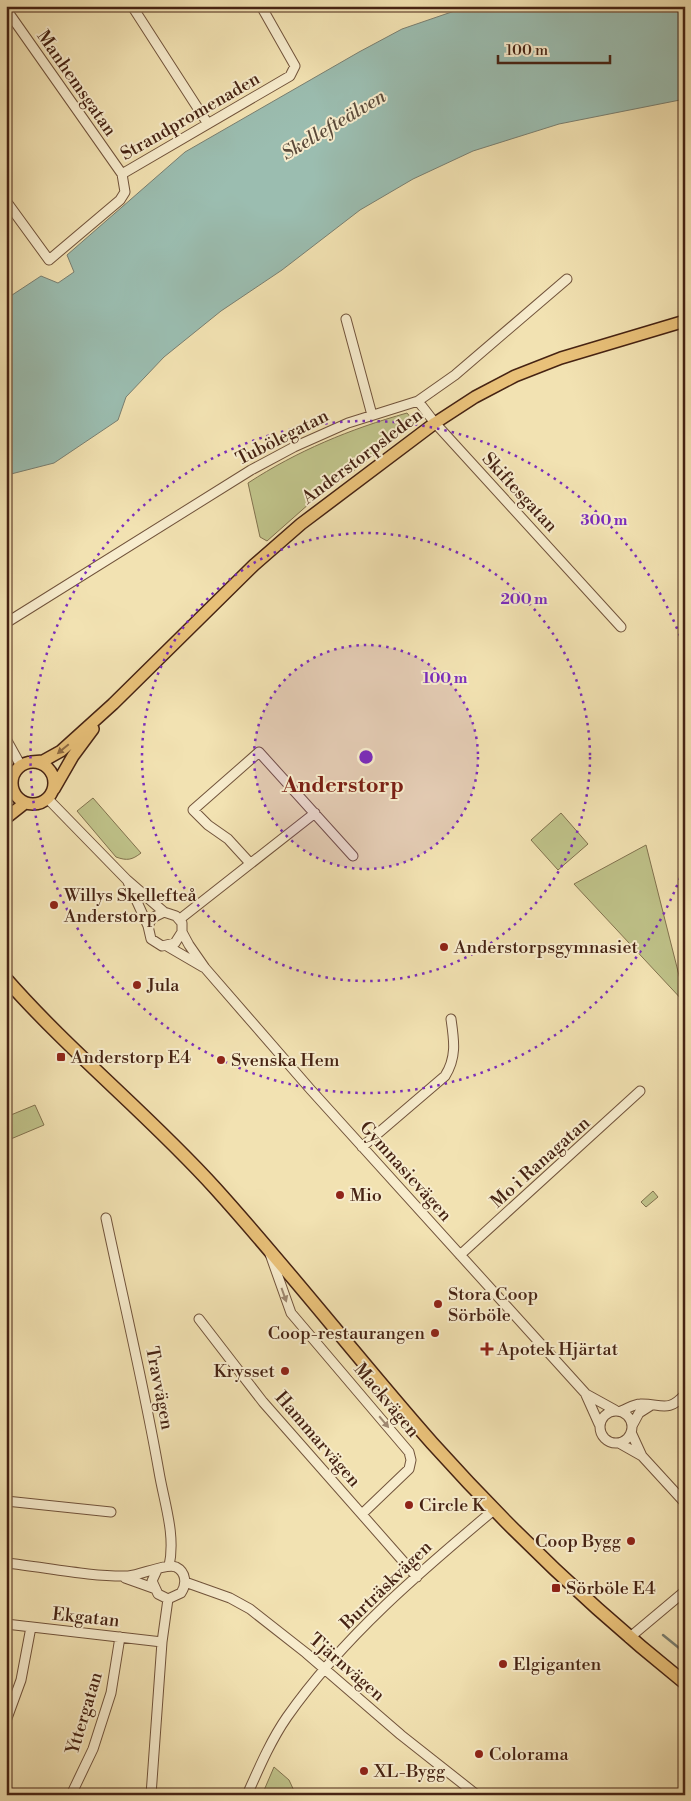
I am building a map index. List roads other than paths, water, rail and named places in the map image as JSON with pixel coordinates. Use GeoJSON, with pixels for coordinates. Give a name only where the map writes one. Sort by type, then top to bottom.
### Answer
{"type":"FeatureCollection","features":[{"type":"Feature","properties":{"kind":"highway"},"geometry":{"type":"LineString","coordinates":[[6,979],[41,1019],[174,1145],[268,1249],[401,1407],[495,1509],[562,1578],[629,1638],[685,1683]]}},
{"type":"Feature","properties":{"kind":"highway"},"geometry":{"type":"LineString","coordinates":[[6,993],[41,1019]]}},
{"type":"Feature","properties":{"kind":"main road","name":"Anderstorpsleden"},"geometry":{"type":"LineString","coordinates":[[26,764],[43,760],[61,751],[112,704],[254,565],[300,524],[435,423],[475,397],[515,376],[561,358],[685,321]]}},
{"type":"Feature","properties":{"kind":"main road","name":"Anderstorpsleden"},"geometry":{"type":"LineString","coordinates":[[49,796],[72,756],[112,704]]}},
{"type":"Feature","properties":{"kind":"main road"},"geometry":{"type":"LineString","coordinates":[[26,764],[42,764],[51,773],[54,785],[49,796],[39,804],[25,803],[9,790],[14,775],[26,764]]}},
{"type":"Feature","properties":{"kind":"main road"},"geometry":{"type":"LineString","coordinates":[[6,818],[25,803]]}},
{"type":"Feature","properties":{"kind":"street"},"geometry":{"type":"LineString","coordinates":[[132,6],[208,124]]}},
{"type":"Feature","properties":{"kind":"street","name":"Strandpromenaden"},"geometry":{"type":"LineString","coordinates":[[6,201],[49,260],[120,200],[125,192],[122,174],[290,76],[296,66],[261,6]]}},
{"type":"Feature","properties":{"kind":"street","name":"Manhemsgatan"},"geometry":{"type":"LineString","coordinates":[[6,9],[122,174]]}},
{"type":"Feature","properties":{"kind":"street","name":"Tubölegatan"},"geometry":{"type":"LineString","coordinates":[[6,623],[251,470],[326,432],[418,401],[455,375],[567,280]]}},
{"type":"Feature","properties":{"kind":"street"},"geometry":{"type":"LineString","coordinates":[[346,319],[372,415]]}},
{"type":"Feature","properties":{"kind":"street","name":"Skiftesgatan"},"geometry":{"type":"LineString","coordinates":[[418,401],[435,423],[622,627]]}},
{"type":"Feature","properties":{"kind":"street"},"geometry":{"type":"LineString","coordinates":[[6,739],[26,764]]}},
{"type":"Feature","properties":{"kind":"street"},"geometry":{"type":"LineString","coordinates":[[250,863],[228,839],[208,825],[193,810],[259,752],[353,856]]}},
{"type":"Feature","properties":{"kind":"street"},"geometry":{"type":"LineString","coordinates":[[49,796],[127,880],[164,912]]}},
{"type":"Feature","properties":{"kind":"street"},"geometry":{"type":"LineString","coordinates":[[180,919],[315,813]]}},
{"type":"Feature","properties":{"kind":"street"},"geometry":{"type":"LineString","coordinates":[[127,880],[148,926],[149,935],[154,942],[167,946],[175,943],[182,932],[180,919],[173,913],[164,912],[156,915],[148,926]]}},
{"type":"Feature","properties":{"kind":"street","name":"Gymnasievägen"},"geometry":{"type":"LineString","coordinates":[[182,932],[205,968],[362,1147],[586,1394],[599,1424]]}},
{"type":"Feature","properties":{"kind":"street","name":"Gymnasievägen"},"geometry":{"type":"LineString","coordinates":[[167,946],[205,968]]}},
{"type":"Feature","properties":{"kind":"street"},"geometry":{"type":"LineString","coordinates":[[362,1147],[445,1076],[451,1066],[454,1054],[451,1019]]}},
{"type":"Feature","properties":{"kind":"street","name":"Mo i Ranagatan"},"geometry":{"type":"LineString","coordinates":[[460,1255],[640,1092]]}},
{"type":"Feature","properties":{"kind":"street","name":"Travvägen"},"geometry":{"type":"LineString","coordinates":[[106,1218],[138,1357],[158,1465],[172,1545],[169,1566]]}},
{"type":"Feature","properties":{"kind":"street","name":"Mackvägen"},"geometry":{"type":"LineString","coordinates":[[268,1249],[291,1313],[409,1452],[411,1460],[409,1469],[362,1514]]}},
{"type":"Feature","properties":{"kind":"street","name":"Hammarvägen"},"geometry":{"type":"LineString","coordinates":[[199,1319],[263,1402],[417,1577]]}},
{"type":"Feature","properties":{"kind":"street","name":"Gymnasievägen"},"geometry":{"type":"LineString","coordinates":[[586,1394],[618,1411]]}},
{"type":"Feature","properties":{"kind":"street"},"geometry":{"type":"LineString","coordinates":[[685,1394],[675,1404],[665,1407],[640,1404],[605,1414],[599,1424],[600,1431],[606,1440],[619,1443],[642,1456],[685,1503]]}},
{"type":"Feature","properties":{"kind":"street"},"geometry":{"type":"LineString","coordinates":[[619,1443],[625,1440],[639,1414],[650,1406]]}},
{"type":"Feature","properties":{"kind":"street"},"geometry":{"type":"LineString","coordinates":[[618,1411],[628,1416],[642,1456]]}},
{"type":"Feature","properties":{"kind":"street"},"geometry":{"type":"LineString","coordinates":[[6,1501],[112,1512]]}},
{"type":"Feature","properties":{"kind":"street","name":"Burträskvägen"},"geometry":{"type":"LineString","coordinates":[[247,1795],[286,1717],[324,1669],[417,1577],[495,1509]]}},
{"type":"Feature","properties":{"kind":"street"},"geometry":{"type":"LineString","coordinates":[[6,1563],[120,1576],[144,1574],[169,1566],[180,1570],[185,1582],[181,1593],[168,1598],[160,1596],[153,1588],[120,1576]]}},
{"type":"Feature","properties":{"kind":"street"},"geometry":{"type":"LineString","coordinates":[[153,1588],[153,1579],[157,1570]]}},
{"type":"Feature","properties":{"kind":"street","name":"Tjärnvägen"},"geometry":{"type":"LineString","coordinates":[[185,1582],[230,1598],[250,1609],[477,1795]]}},
{"type":"Feature","properties":{"kind":"street"},"geometry":{"type":"LineString","coordinates":[[629,1638],[681,1594]]}},
{"type":"Feature","properties":{"kind":"street"},"geometry":{"type":"LineString","coordinates":[[151,1795],[162,1642],[168,1598]]}},
{"type":"Feature","properties":{"kind":"street","name":"Ekgatan"},"geometry":{"type":"LineString","coordinates":[[6,1624],[162,1642]]}},
{"type":"Feature","properties":{"kind":"street"},"geometry":{"type":"LineString","coordinates":[[6,1721],[21,1680],[31,1627]]}},
{"type":"Feature","properties":{"kind":"street","name":"Yttergatan"},"geometry":{"type":"LineString","coordinates":[[71,1795],[94,1749],[111,1693],[120,1637]]}},
{"type":"Feature","properties":{"kind":"water","name":"Skellefteälven"},"geometry":{"type":"Polygon","coordinates":[[[469,6],[685,6],[685,99],[559,124],[473,151],[413,179],[360,210],[282,270],[221,311],[164,357],[126,397],[118,420],[54,463],[6,477],[6,299],[41,276],[58,283],[74,272],[67,255],[185,152],[402,29],[469,6]]]}},
{"type":"Feature","properties":{"kind":"waterway"},"geometry":{"type":"LineString","coordinates":[[663,1635],[679,1648],[685,1656]]}},
{"type":"Feature","properties":{"kind":"place","name":"Willys Skellefteå Anderstorp"},"geometry":{"type":"Point","coordinates":[54,905]}},
{"type":"Feature","properties":{"kind":"place","name":"Anderstorpsgymnasiet"},"geometry":{"type":"Point","coordinates":[444,947]}},
{"type":"Feature","properties":{"kind":"place","name":"Jula"},"geometry":{"type":"Point","coordinates":[137,985]}},
{"type":"Feature","properties":{"kind":"place","name":"Anderstorp E4"},"geometry":{"type":"Point","coordinates":[61,1057]}},
{"type":"Feature","properties":{"kind":"place","name":"Svenska Hem"},"geometry":{"type":"Point","coordinates":[221,1060]}},
{"type":"Feature","properties":{"kind":"place","name":"Mio"},"geometry":{"type":"Point","coordinates":[340,1195]}},
{"type":"Feature","properties":{"kind":"place","name":"Stora Coop Sörböle"},"geometry":{"type":"Point","coordinates":[438,1304]}},
{"type":"Feature","properties":{"kind":"place","name":"Coop-restaurangen"},"geometry":{"type":"Point","coordinates":[435,1333]}},
{"type":"Feature","properties":{"kind":"place","name":"Apotek Hjärtat"},"geometry":{"type":"Point","coordinates":[487,1349]}},
{"type":"Feature","properties":{"kind":"place","name":"Krysset"},"geometry":{"type":"Point","coordinates":[285,1371]}},
{"type":"Feature","properties":{"kind":"place","name":"Circle K"},"geometry":{"type":"Point","coordinates":[409,1505]}},
{"type":"Feature","properties":{"kind":"place","name":"Coop Bygg"},"geometry":{"type":"Point","coordinates":[631,1541]}},
{"type":"Feature","properties":{"kind":"place","name":"Sörböle E4"},"geometry":{"type":"Point","coordinates":[556,1588]}},
{"type":"Feature","properties":{"kind":"place","name":"Elgiganten"},"geometry":{"type":"Point","coordinates":[503,1664]}},
{"type":"Feature","properties":{"kind":"place","name":"Colorama"},"geometry":{"type":"Point","coordinates":[479,1754]}},
{"type":"Feature","properties":{"kind":"place","name":"XL-Bygg"},"geometry":{"type":"Point","coordinates":[364,1771]}},
{"type":"Feature","properties":{"kind":"district","name":"Anderstorp"},"geometry":{"type":"Point","coordinates":[343,784]}}]}
